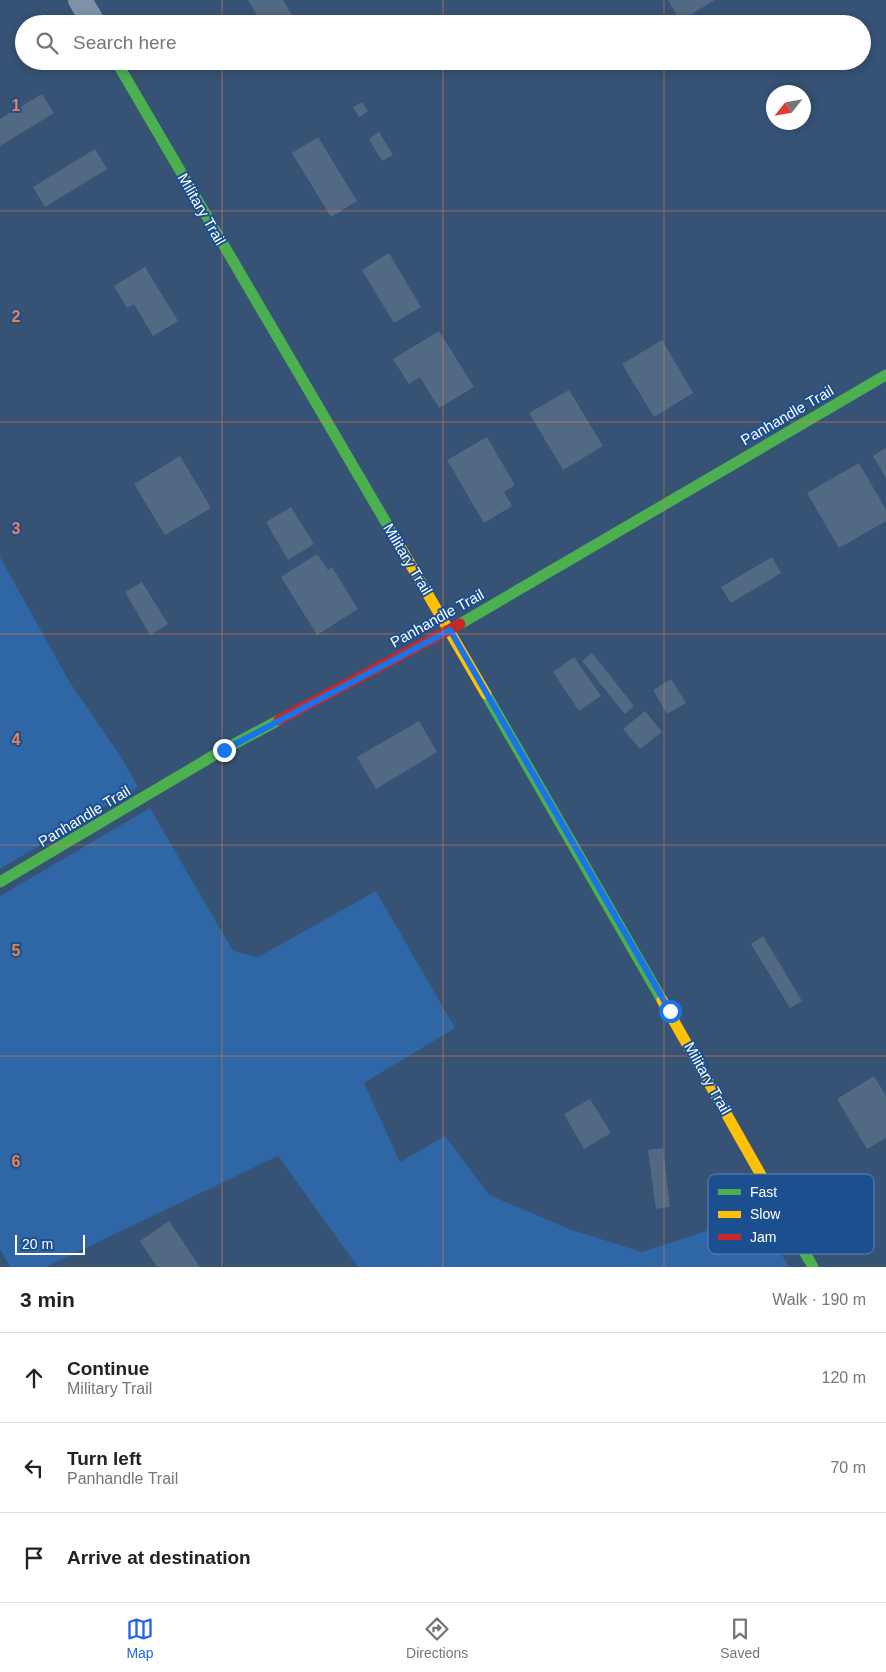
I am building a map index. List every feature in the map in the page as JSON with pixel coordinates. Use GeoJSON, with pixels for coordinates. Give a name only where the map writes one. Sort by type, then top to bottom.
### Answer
{"type":"FeatureCollection","features":[{"type":"Feature","properties":{"kind":"street"},"geometry":{"type":"LineString","coordinates":[[80,0],[89,15]]}},
{"type":"Feature","properties":{"kind":"street","name":"Military Trail"},"geometry":{"type":"LineString","coordinates":[[121,70],[450,630],[670,1011],[761,1174]]}},
{"type":"Feature","properties":{"kind":"street","name":"Panhandle Trail"},"geometry":{"type":"LineString","coordinates":[[0,882],[224,750],[450,630],[886,375]]}},
{"type":"Feature","properties":{"kind":"street","name":"Military Trail"},"geometry":{"type":"LineString","coordinates":[[806,1254],[813,1267]]}},
{"type":"Feature","properties":{"kind":"shaded area"},"geometry":{"type":"Polygon","coordinates":[[[0,557],[69,681],[123,760],[138,787],[0,869],[0,557]]]}},
{"type":"Feature","properties":{"kind":"shaded area"},"geometry":{"type":"Polygon","coordinates":[[[150,808],[233,951],[258,957],[376,891],[455,1028],[364,1083],[400,1162],[445,1136],[489,1195],[569,1229],[642,1252],[708,1230],[708,1254],[781,1254],[789,1267],[358,1267],[278,1156],[46,1267],[10,1267],[0,1249],[0,896],[150,808]]]}},
{"type":"Feature","properties":{"kind":"building"},"geometry":{"type":"Polygon","coordinates":[[[248,0],[283,0],[292,15],[257,15],[248,0]]]}},
{"type":"Feature","properties":{"kind":"building"},"geometry":{"type":"Polygon","coordinates":[[[668,0],[715,0],[690,15],[677,15],[668,0]]]}},
{"type":"Feature","properties":{"kind":"building"},"geometry":{"type":"Polygon","coordinates":[[[42,94],[54,113],[0,146],[0,119],[42,94]]]}},
{"type":"Feature","properties":{"kind":"building"},"geometry":{"type":"Polygon","coordinates":[[[362,102],[368,111],[359,117],[353,107],[362,102]]]}},
{"type":"Feature","properties":{"kind":"building"},"geometry":{"type":"Polygon","coordinates":[[[379,132],[393,155],[382,161],[369,139],[379,132]]]}},
{"type":"Feature","properties":{"kind":"building"},"geometry":{"type":"Polygon","coordinates":[[[318,137],[357,201],[331,217],[292,153],[318,137]]]}},
{"type":"Feature","properties":{"kind":"building"},"geometry":{"type":"Polygon","coordinates":[[[95,149],[107,169],[45,207],[33,187],[95,149]]]}},
{"type":"Feature","properties":{"kind":"building"},"geometry":{"type":"Polygon","coordinates":[[[389,253],[421,307],[394,323],[362,270],[389,253]]]}},
{"type":"Feature","properties":{"kind":"building"},"geometry":{"type":"Polygon","coordinates":[[[145,267],[178,321],[153,336],[134,304],[127,308],[114,286],[145,267]]]}},
{"type":"Feature","properties":{"kind":"building"},"geometry":{"type":"Polygon","coordinates":[[[439,331],[474,387],[439,408],[420,377],[409,384],[393,359],[439,331]]]}},
{"type":"Feature","properties":{"kind":"building"},"geometry":{"type":"Polygon","coordinates":[[[662,340],[693,393],[654,417],[622,364],[662,340]]]}},
{"type":"Feature","properties":{"kind":"building"},"geometry":{"type":"Polygon","coordinates":[[[569,390],[603,446],[563,470],[529,413],[569,390]]]}},
{"type":"Feature","properties":{"kind":"building"},"geometry":{"type":"Polygon","coordinates":[[[487,437],[515,485],[504,492],[512,506],[484,523],[447,460],[487,437]]]}},
{"type":"Feature","properties":{"kind":"building"},"geometry":{"type":"Polygon","coordinates":[[[886,448],[886,478],[873,456],[886,448]]]}},
{"type":"Feature","properties":{"kind":"building"},"geometry":{"type":"Polygon","coordinates":[[[180,456],[211,508],[165,535],[134,484],[180,456]]]}},
{"type":"Feature","properties":{"kind":"building"},"geometry":{"type":"Polygon","coordinates":[[[859,463],[886,510],[886,521],[839,548],[807,493],[859,463]]]}},
{"type":"Feature","properties":{"kind":"building"},"geometry":{"type":"Polygon","coordinates":[[[291,507],[314,544],[288,560],[266,522],[291,507]]]}},
{"type":"Feature","properties":{"kind":"building"},"geometry":{"type":"Polygon","coordinates":[[[317,554],[328,570],[332,567],[358,609],[317,635],[281,577],[317,554]]]}},
{"type":"Feature","properties":{"kind":"building"},"geometry":{"type":"Polygon","coordinates":[[[772,557],[781,573],[731,603],[721,587],[772,557]]]}},
{"type":"Feature","properties":{"kind":"building"},"geometry":{"type":"Polygon","coordinates":[[[142,582],[168,624],[150,635],[125,592],[142,582]]]}},
{"type":"Feature","properties":{"kind":"building"},"geometry":{"type":"Polygon","coordinates":[[[592,653],[634,706],[625,714],[582,661],[592,653]]]}},
{"type":"Feature","properties":{"kind":"building"},"geometry":{"type":"Polygon","coordinates":[[[574,657],[601,696],[579,711],[553,672],[574,657]]]}},
{"type":"Feature","properties":{"kind":"building"},"geometry":{"type":"Polygon","coordinates":[[[671,679],[686,703],[667,714],[653,690],[671,679]]]}},
{"type":"Feature","properties":{"kind":"building"},"geometry":{"type":"Polygon","coordinates":[[[645,711],[662,732],[640,749],[623,729],[645,711]]]}},
{"type":"Feature","properties":{"kind":"building"},"geometry":{"type":"Polygon","coordinates":[[[419,721],[437,752],[376,789],[357,757],[419,721]]]}},
{"type":"Feature","properties":{"kind":"building"},"geometry":{"type":"Polygon","coordinates":[[[763,936],[802,1001],[790,1008],[751,944],[763,936]]]}},
{"type":"Feature","properties":{"kind":"building"},"geometry":{"type":"Polygon","coordinates":[[[874,1076],[886,1096],[886,1138],[867,1149],[837,1099],[874,1076]]]}},
{"type":"Feature","properties":{"kind":"building"},"geometry":{"type":"Polygon","coordinates":[[[590,1099],[611,1133],[584,1149],[564,1114],[590,1099]]]}},
{"type":"Feature","properties":{"kind":"building"},"geometry":{"type":"Polygon","coordinates":[[[663,1148],[670,1207],[656,1209],[648,1150],[663,1148]]]}},
{"type":"Feature","properties":{"kind":"building"},"geometry":{"type":"Polygon","coordinates":[[[169,1221],[200,1267],[157,1267],[140,1241],[169,1221]]]}},
{"type":"Feature","properties":{"kind":"traffic: fast"},"geometry":{"type":"LineString","coordinates":[[121,70],[398,543]]}},
{"type":"Feature","properties":{"kind":"traffic: fast"},"geometry":{"type":"LineString","coordinates":[[460,624],[886,375]]}},
{"type":"Feature","properties":{"kind":"traffic: fast"},"geometry":{"type":"LineString","coordinates":[[486,694],[662,1000]]}},
{"type":"Feature","properties":{"kind":"traffic: fast"},"geometry":{"type":"LineString","coordinates":[[0,882],[223,750],[279,720]]}},
{"type":"Feature","properties":{"kind":"traffic: fast"},"geometry":{"type":"LineString","coordinates":[[806,1254],[813,1267]]}},
{"type":"Feature","properties":{"kind":"traffic: slow"},"geometry":{"type":"LineString","coordinates":[[398,543],[486,694]]}},
{"type":"Feature","properties":{"kind":"traffic: slow"},"geometry":{"type":"LineString","coordinates":[[662,1000],[760,1174]]}},
{"type":"Feature","properties":{"kind":"traffic: jam"},"geometry":{"type":"LineString","coordinates":[[279,720],[460,624]]}},
{"type":"Feature","properties":{"kind":"route"},"geometry":{"type":"LineString","coordinates":[[224,750],[450,630],[670,1011]]}}]}
